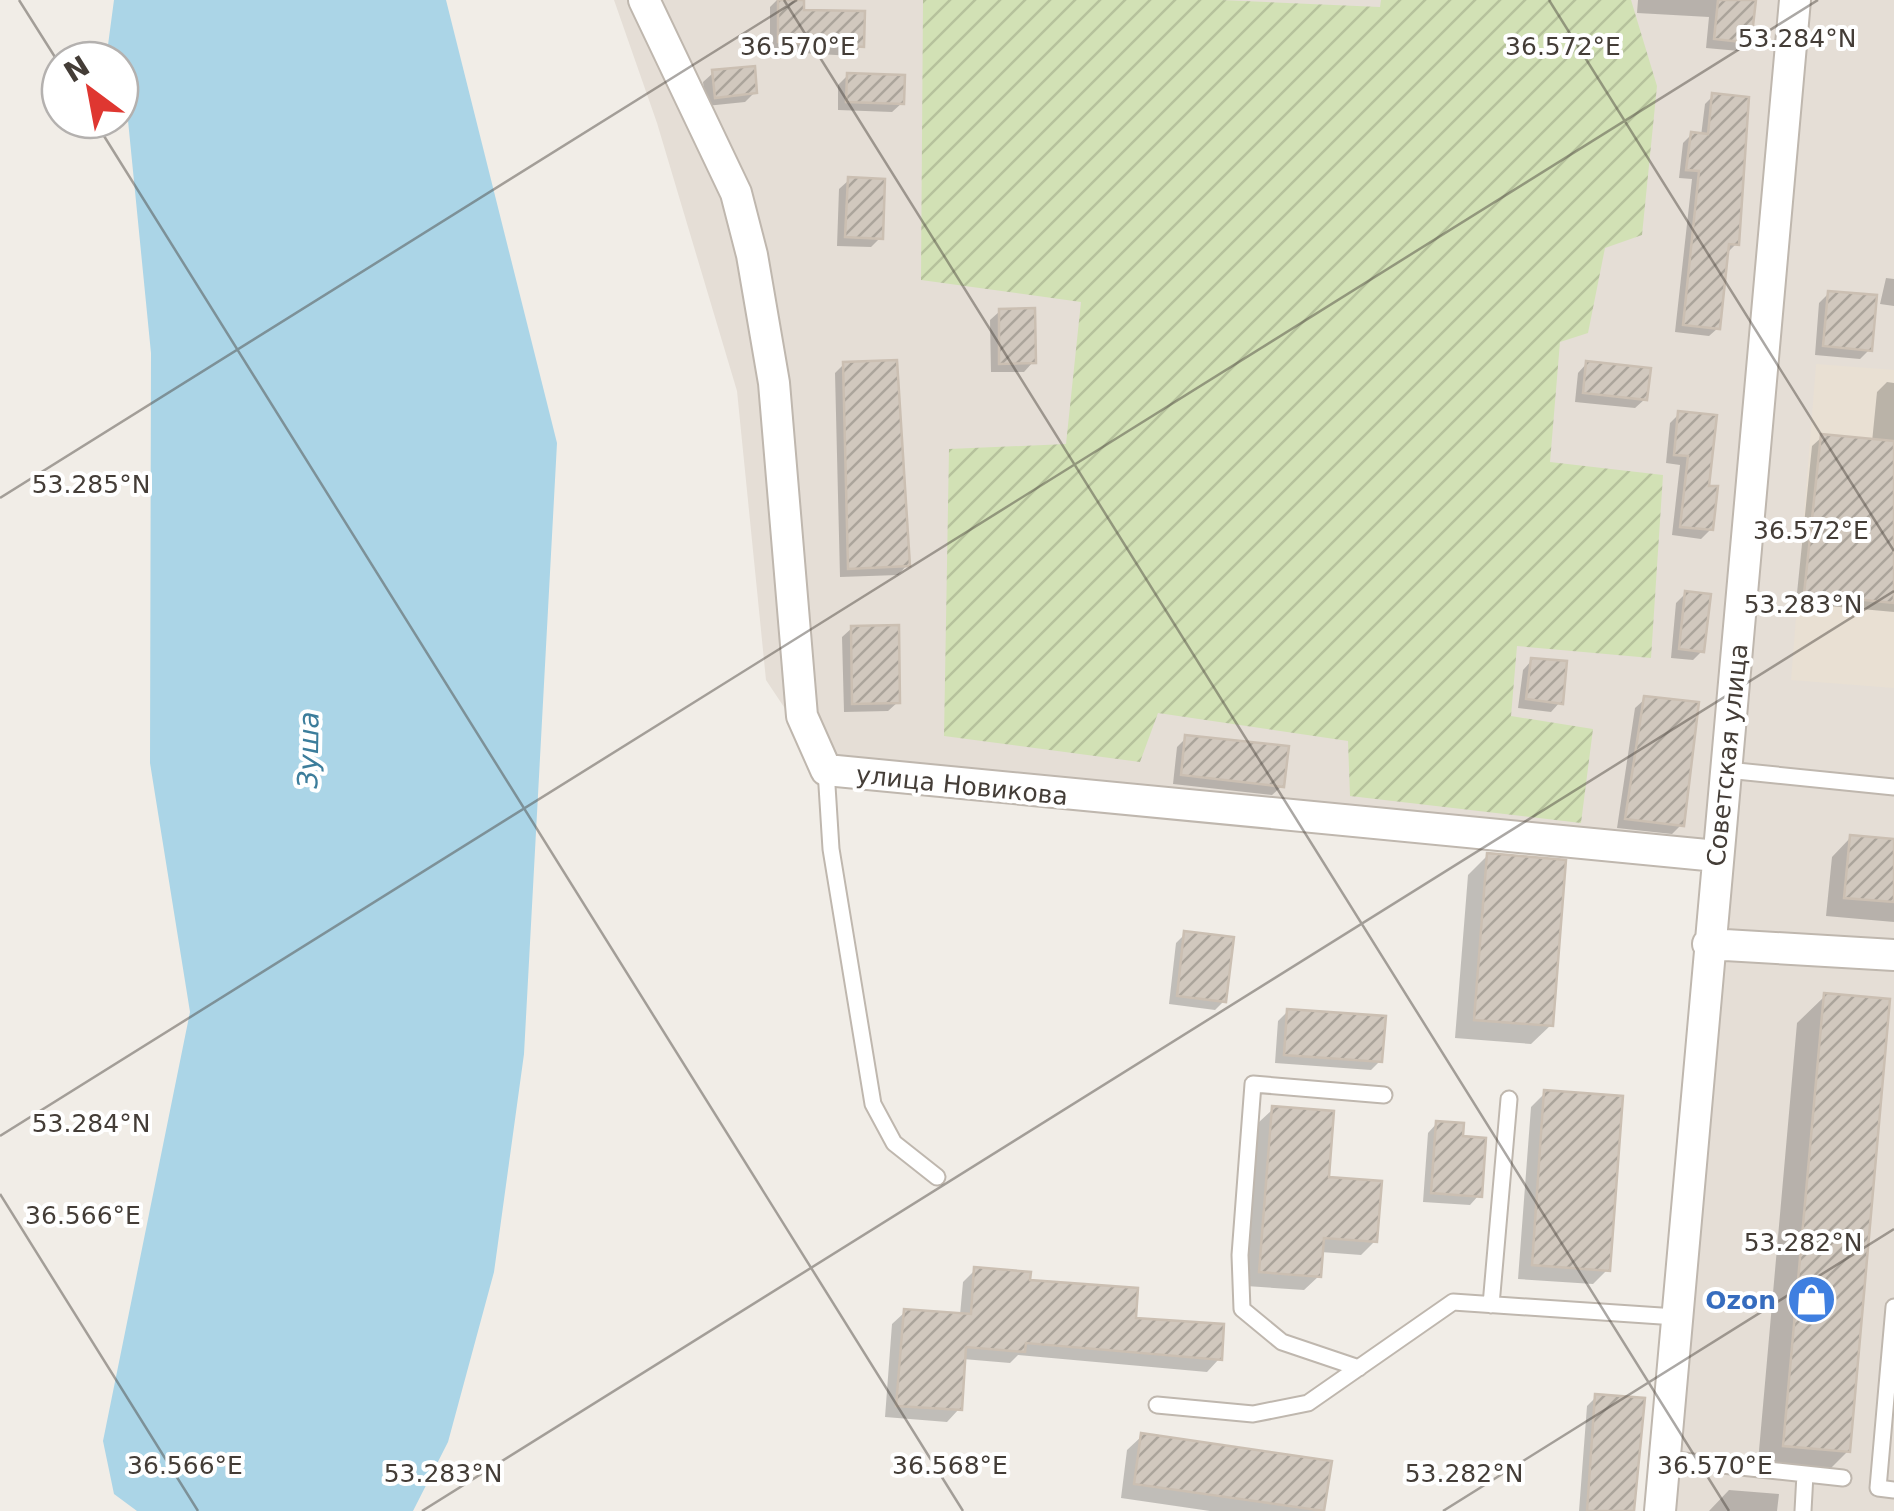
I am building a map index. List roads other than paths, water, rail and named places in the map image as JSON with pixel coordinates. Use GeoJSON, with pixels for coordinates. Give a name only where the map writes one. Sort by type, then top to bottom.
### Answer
{"type":"FeatureCollection","features":[{"type":"Feature","properties":{"kind":"street","name":"улица Новикова"},"geometry":{"type":"LineString","coordinates":[[644,0],[736,193],[752,255],[774,383],[802,716],[826,770],[1717,856]]}},
{"type":"Feature","properties":{"kind":"street","name":"Советская улица"},"geometry":{"type":"LineString","coordinates":[[1660,1511],[1795,0]]}},
{"type":"Feature","properties":{"kind":"street"},"geometry":{"type":"LineString","coordinates":[[1708,944],[1894,955]]}},
{"type":"Feature","properties":{"kind":"lane"},"geometry":{"type":"LineString","coordinates":[[826,770],[831,849],[872,1104],[894,1143],[937,1178]]}},
{"type":"Feature","properties":{"kind":"lane"},"geometry":{"type":"LineString","coordinates":[[1728,770],[1894,787]]}},
{"type":"Feature","properties":{"kind":"lane"},"geometry":{"type":"LineString","coordinates":[[1359,1368],[1282,1342],[1242,1309],[1240,1254],[1253,1084],[1384,1095]]}},
{"type":"Feature","properties":{"kind":"lane"},"geometry":{"type":"LineString","coordinates":[[1491,1305],[1509,1098]]}},
{"type":"Feature","properties":{"kind":"lane"},"geometry":{"type":"LineString","coordinates":[[1157,1405],[1254,1414],[1308,1403],[1453,1302],[1676,1318]]}},
{"type":"Feature","properties":{"kind":"lane"},"geometry":{"type":"LineString","coordinates":[[1894,1307],[1878,1488],[1894,1490]]}},
{"type":"Feature","properties":{"kind":"lane"},"geometry":{"type":"LineString","coordinates":[[1664,1459],[1843,1478]]}},
{"type":"Feature","properties":{"kind":"lane"},"geometry":{"type":"LineString","coordinates":[[1803,1511],[1805,1474]]}},
{"type":"Feature","properties":{"kind":"water","name":"Зуша"},"geometry":{"type":"Polygon","coordinates":[[[114,0],[446,0],[557,443],[524,1054],[494,1272],[448,1442],[413,1511],[137,1511],[114,1494],[103,1441],[190,1012],[150,763],[151,353],[130,140],[140,140],[140,40],[109,40],[114,0]]]}},
{"type":"Feature","properties":{"kind":"place","name":"Ozon"},"geometry":{"type":"Point","coordinates":[1811,1300]}}]}
